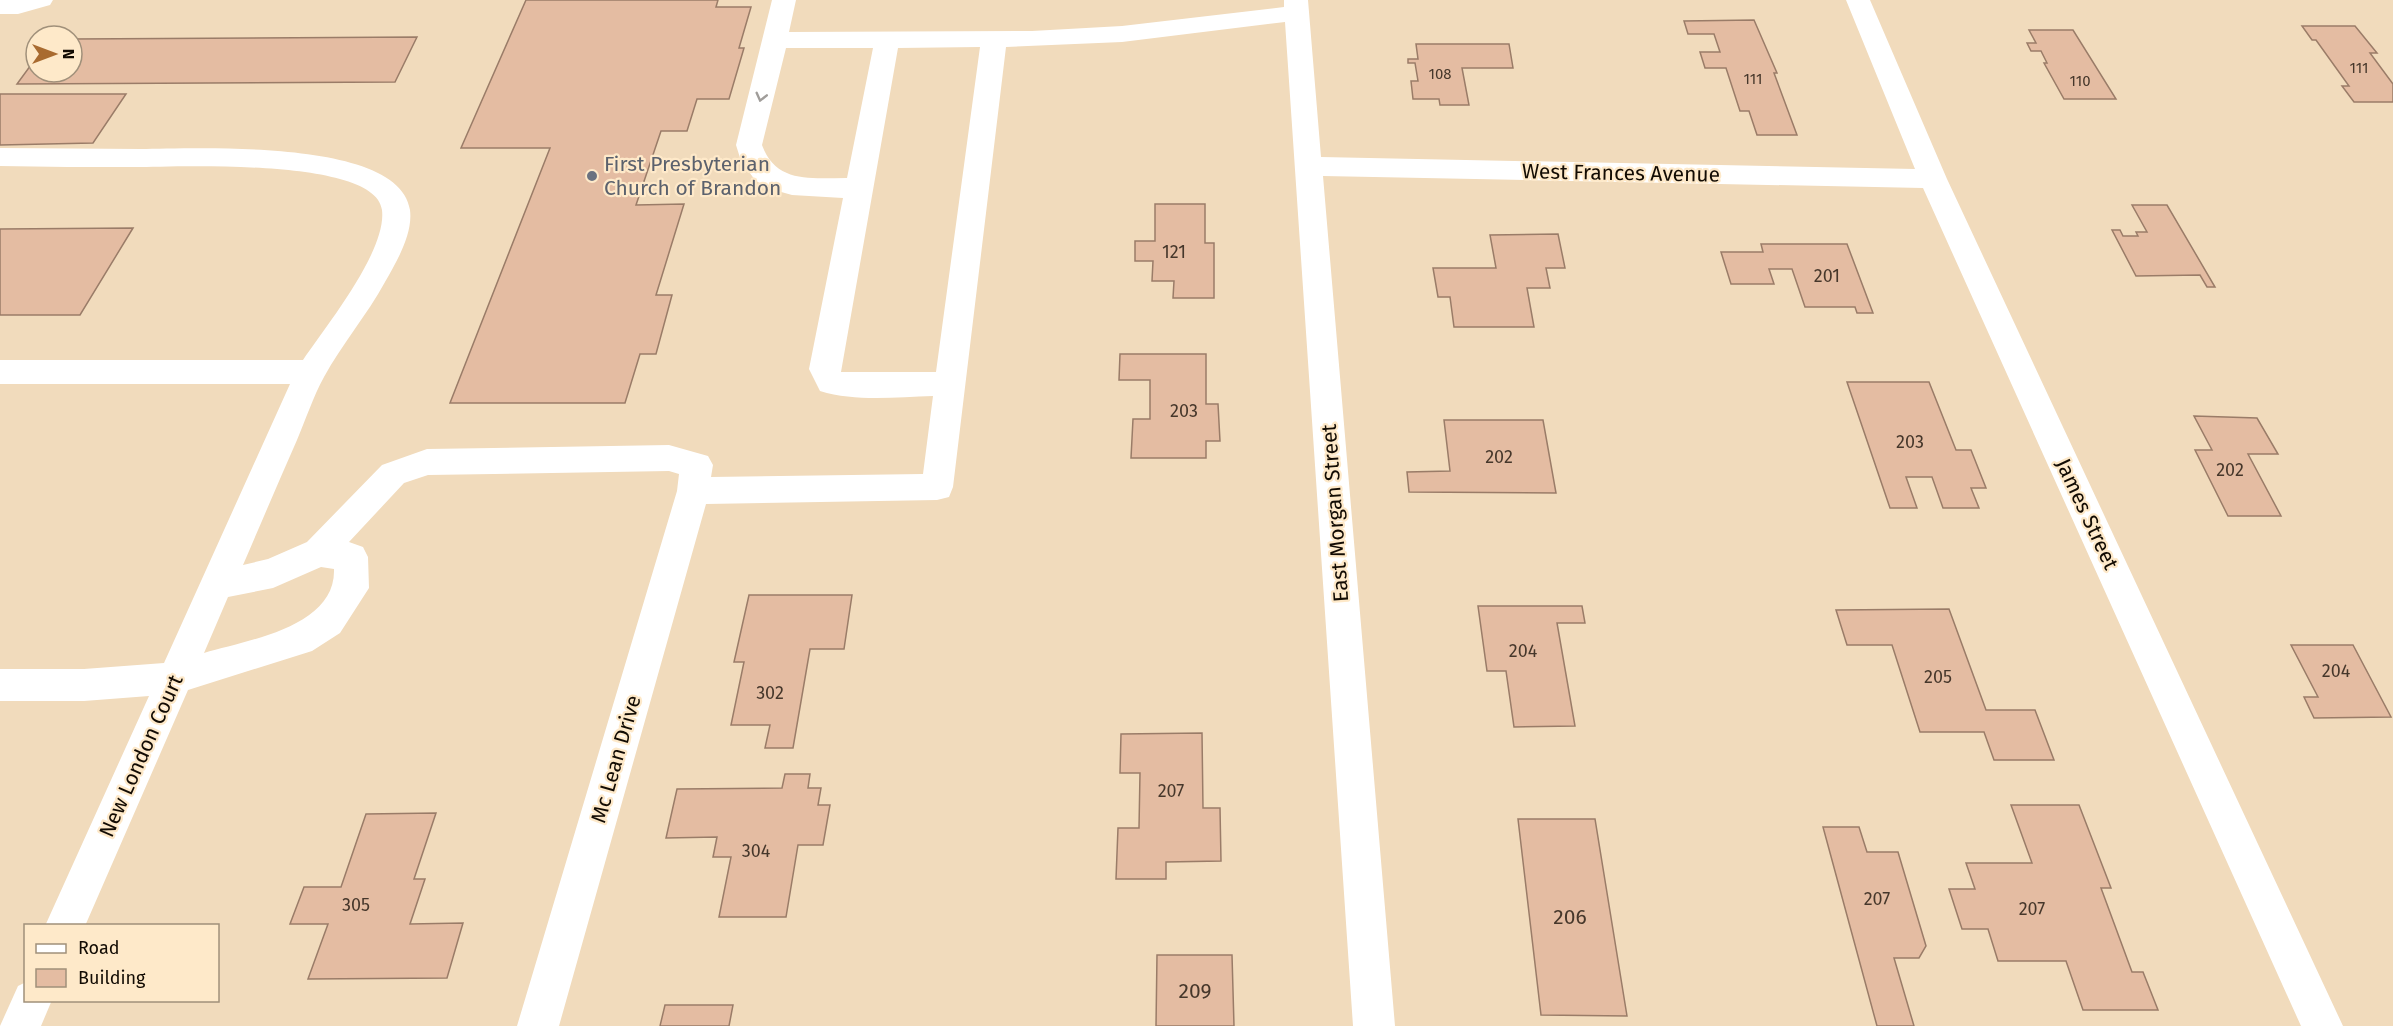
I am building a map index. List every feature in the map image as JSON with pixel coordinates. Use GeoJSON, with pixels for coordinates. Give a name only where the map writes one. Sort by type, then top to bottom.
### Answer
{"type":"FeatureCollection","features":[{"type":"Feature","properties":{"kind":"street"},"geometry":{"type":"LineString","coordinates":[[0,6],[18,6],[41,0]]}},
{"type":"Feature","properties":{"kind":"street"},"geometry":{"type":"LineString","coordinates":[[784,0],[749,145],[752,162],[766,176],[792,186],[858,188]]}},
{"type":"Feature","properties":{"kind":"street","name":"James Street"},"geometry":{"type":"LineString","coordinates":[[1858,0],[1933,179],[2322,1026]]}},
{"type":"Feature","properties":{"kind":"street"},"geometry":{"type":"LineString","coordinates":[[776,40],[994,39],[1122,34],[1297,6]]}},
{"type":"Feature","properties":{"kind":"street","name":"East Morgan Street"},"geometry":{"type":"LineString","coordinates":[[1297,6],[1374,1026]]}},
{"type":"Feature","properties":{"kind":"street"},"geometry":{"type":"LineString","coordinates":[[887,39],[824,369],[831,382],[848,385],[950,384]]}},
{"type":"Feature","properties":{"kind":"street"},"geometry":{"type":"LineString","coordinates":[[693,491],[937,487],[994,39]]}},
{"type":"Feature","properties":{"kind":"street","name":"New London Court"},"geometry":{"type":"LineString","coordinates":[[0,158],[270,159],[331,167],[362,178],[393,198],[396,208],[397,221],[391,238],[359,302],[311,372],[66,924]]}},
{"type":"Feature","properties":{"kind":"street","name":"West Frances Avenue"},"geometry":{"type":"LineString","coordinates":[[1309,166],[1933,179]]}},
{"type":"Feature","properties":{"kind":"street"},"geometry":{"type":"LineString","coordinates":[[0,372],[311,372]]}},
{"type":"Feature","properties":{"kind":"street","name":"Mc Lean Drive"},"geometry":{"type":"LineString","coordinates":[[320,552],[393,474],[427,462],[669,458],[697,465],[693,491],[538,1026]]}},
{"type":"Feature","properties":{"kind":"street"},"geometry":{"type":"LineString","coordinates":[[0,686],[84,685],[175,678],[300,640],[328,622],[352,588],[351,557],[320,552],[273,573],[215,585]]}},
{"type":"Feature","properties":{"kind":"street"},"geometry":{"type":"LineString","coordinates":[[21,1026],[31,1002]]}},
{"type":"Feature","properties":{"kind":"building","name":"First Presbyterian Church of Brandon"},"geometry":{"type":"Polygon","coordinates":[[[526,0],[718,0],[716,7],[751,7],[739,48],[744,48],[729,99],[697,99],[687,131],[661,131],[636,205],[684,204],[656,295],[672,295],[656,354],[640,354],[625,403],[450,403],[550,148],[461,148],[526,0]]]}},
{"type":"Feature","properties":{"kind":"building"},"geometry":{"type":"Polygon","coordinates":[[[1754,20],[1777,73],[1774,73],[1797,135],[1757,135],[1749,111],[1740,111],[1726,68],[1705,68],[1700,52],[1720,52],[1714,34],[1688,34],[1684,21],[1754,20]]]}},
{"type":"Feature","properties":{"kind":"building"},"geometry":{"type":"Polygon","coordinates":[[[2302,26],[2355,26],[2377,53],[2370,53],[2393,84],[2393,102],[2354,102],[2342,86],[2349,86],[2316,40],[2312,40],[2302,26]]]}},
{"type":"Feature","properties":{"kind":"building"},"geometry":{"type":"Polygon","coordinates":[[[2029,30],[2073,30],[2116,99],[2064,99],[2044,63],[2047,63],[2041,51],[2031,51],[2027,43],[2036,43],[2029,30]]]}},
{"type":"Feature","properties":{"kind":"building"},"geometry":{"type":"Polygon","coordinates":[[[417,37],[395,82],[84,84],[84,39],[417,37]]]}},
{"type":"Feature","properties":{"kind":"building"},"geometry":{"type":"Polygon","coordinates":[[[1416,44],[1509,44],[1513,68],[1462,68],[1469,105],[1440,105],[1439,99],[1413,99],[1411,81],[1418,81],[1415,63],[1408,63],[1408,59],[1418,59],[1416,44]]]}},
{"type":"Feature","properties":{"kind":"building"},"geometry":{"type":"Polygon","coordinates":[[[24,74],[24,84],[17,84],[24,74]]]}},
{"type":"Feature","properties":{"kind":"building"},"geometry":{"type":"Polygon","coordinates":[[[0,94],[126,94],[93,143],[0,145],[0,94]]]}},
{"type":"Feature","properties":{"kind":"building"},"geometry":{"type":"Polygon","coordinates":[[[1155,204],[1205,204],[1205,243],[1214,243],[1214,298],[1173,298],[1174,281],[1152,281],[1153,261],[1135,261],[1135,241],[1155,241],[1155,204]]]}},
{"type":"Feature","properties":{"kind":"building"},"geometry":{"type":"Polygon","coordinates":[[[2132,205],[2167,205],[2215,287],[2207,287],[2200,275],[2136,276],[2112,230],[2120,230],[2123,236],[2138,236],[2136,232],[2147,232],[2132,205]]]}},
{"type":"Feature","properties":{"kind":"building"},"geometry":{"type":"Polygon","coordinates":[[[133,228],[80,315],[0,315],[0,229],[133,228]]]}},
{"type":"Feature","properties":{"kind":"building"},"geometry":{"type":"Polygon","coordinates":[[[1558,234],[1565,268],[1546,268],[1550,288],[1527,288],[1534,327],[1454,327],[1450,297],[1438,297],[1433,268],[1496,268],[1490,235],[1558,234]]]}},
{"type":"Feature","properties":{"kind":"building"},"geometry":{"type":"Polygon","coordinates":[[[1761,244],[1847,244],[1873,313],[1857,313],[1855,307],[1805,307],[1792,269],[1769,269],[1774,284],[1731,284],[1721,252],[1763,252],[1761,244]]]}},
{"type":"Feature","properties":{"kind":"building"},"geometry":{"type":"Polygon","coordinates":[[[1120,354],[1206,354],[1206,404],[1218,404],[1220,441],[1206,441],[1206,458],[1131,458],[1133,419],[1150,419],[1150,380],[1119,380],[1120,354]]]}},
{"type":"Feature","properties":{"kind":"building"},"geometry":{"type":"Polygon","coordinates":[[[1847,382],[1929,382],[1956,450],[1971,450],[1986,488],[1971,488],[1979,508],[1943,508],[1932,477],[1906,477],[1917,508],[1890,508],[1847,382]]]}},
{"type":"Feature","properties":{"kind":"building"},"geometry":{"type":"Polygon","coordinates":[[[2194,416],[2257,418],[2278,454],[2248,454],[2281,516],[2228,516],[2195,450],[2212,450],[2194,416]]]}},
{"type":"Feature","properties":{"kind":"building"},"geometry":{"type":"Polygon","coordinates":[[[1444,420],[1543,420],[1556,493],[1409,492],[1407,472],[1450,471],[1444,420]]]}},
{"type":"Feature","properties":{"kind":"building"},"geometry":{"type":"Polygon","coordinates":[[[749,595],[852,595],[844,649],[810,649],[793,748],[765,748],[770,725],[731,725],[744,662],[734,662],[749,595]]]}},
{"type":"Feature","properties":{"kind":"building"},"geometry":{"type":"Polygon","coordinates":[[[1478,606],[1582,606],[1585,623],[1557,623],[1575,726],[1514,727],[1506,671],[1487,671],[1478,606]]]}},
{"type":"Feature","properties":{"kind":"building"},"geometry":{"type":"Polygon","coordinates":[[[1949,609],[1986,710],[2035,710],[2054,760],[1994,760],[1984,732],[1920,732],[1892,645],[1847,645],[1836,610],[1949,609]]]}},
{"type":"Feature","properties":{"kind":"building"},"geometry":{"type":"Polygon","coordinates":[[[2291,645],[2353,645],[2391,717],[2314,718],[2304,697],[2318,697],[2291,645]]]}},
{"type":"Feature","properties":{"kind":"building"},"geometry":{"type":"Polygon","coordinates":[[[1202,733],[1203,808],[1220,808],[1221,861],[1166,862],[1166,879],[1116,879],[1118,828],[1139,828],[1140,773],[1120,773],[1121,734],[1202,733]]]}},
{"type":"Feature","properties":{"kind":"building"},"geometry":{"type":"Polygon","coordinates":[[[785,774],[810,774],[808,788],[821,788],[818,805],[830,805],[823,845],[798,845],[786,917],[719,917],[731,857],[713,857],[717,837],[666,838],[677,789],[782,788],[785,774]]]}},
{"type":"Feature","properties":{"kind":"building"},"geometry":{"type":"Polygon","coordinates":[[[2011,805],[2079,805],[2111,888],[2101,888],[2132,972],[2143,972],[2158,1010],[2083,1010],[2066,961],[1998,961],[1988,929],[1962,929],[1949,889],[1975,889],[1966,863],[2032,863],[2011,805]]]}},
{"type":"Feature","properties":{"kind":"building"},"geometry":{"type":"Polygon","coordinates":[[[436,813],[414,879],[425,879],[410,924],[463,923],[447,978],[308,979],[328,924],[290,924],[304,887],[341,887],[366,814],[436,813]]]}},
{"type":"Feature","properties":{"kind":"building"},"geometry":{"type":"Polygon","coordinates":[[[1518,819],[1595,819],[1627,1016],[1541,1015],[1518,819]]]}},
{"type":"Feature","properties":{"kind":"building"},"geometry":{"type":"Polygon","coordinates":[[[1823,827],[1859,827],[1867,852],[1898,852],[1926,946],[1919,958],[1894,958],[1914,1026],[1877,1026],[1823,827]]]}},
{"type":"Feature","properties":{"kind":"building"},"geometry":{"type":"Polygon","coordinates":[[[1157,955],[1232,955],[1234,1026],[1156,1026],[1157,955]]]}},
{"type":"Feature","properties":{"kind":"building"},"geometry":{"type":"Polygon","coordinates":[[[665,1005],[733,1005],[729,1026],[660,1026],[665,1005]]]}},
{"type":"Feature","properties":{"kind":"place","name":"First Presbyterian Church of Brandon"},"geometry":{"type":"Point","coordinates":[592,176]}}]}
